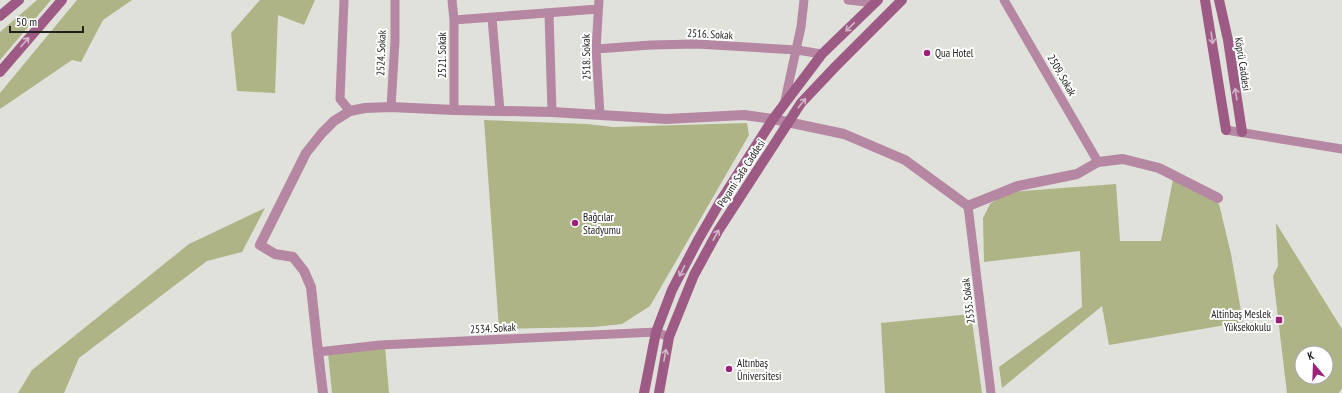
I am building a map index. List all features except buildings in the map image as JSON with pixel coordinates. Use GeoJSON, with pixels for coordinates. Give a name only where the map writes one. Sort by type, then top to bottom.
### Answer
{"type":"FeatureCollection","features":[{"type":"Feature","properties":{"kind":"main road"},"geometry":{"type":"LineString","coordinates":[[0,16],[19,0]]}},
{"type":"Feature","properties":{"kind":"main road"},"geometry":{"type":"LineString","coordinates":[[0,72],[62,0]]}},
{"type":"Feature","properties":{"kind":"main road","name":"Peyami Safa Caddesi"},"geometry":{"type":"LineString","coordinates":[[659,393],[668,337],[694,275],[718,231],[801,104],[836,66],[902,0]]}},
{"type":"Feature","properties":{"kind":"main road"},"geometry":{"type":"LineString","coordinates":[[1205,0],[1226,130]]}},
{"type":"Feature","properties":{"kind":"main road","name":"Köprü Caddesi"},"geometry":{"type":"LineString","coordinates":[[1219,0],[1228,40],[1242,132]]}},
{"type":"Feature","properties":{"kind":"main road"},"geometry":{"type":"LineString","coordinates":[[644,393],[656,332],[672,290],[720,202],[773,119],[822,54],[876,2]]}},
{"type":"Feature","properties":{"kind":"street"},"geometry":{"type":"LineString","coordinates":[[344,0],[340,99],[350,111]]}},
{"type":"Feature","properties":{"kind":"street","name":"2524. Sokak"},"geometry":{"type":"LineString","coordinates":[[391,107],[395,41],[395,0]]}},
{"type":"Feature","properties":{"kind":"street","name":"2521. Sokak"},"geometry":{"type":"LineString","coordinates":[[452,0],[454,20],[454,110]]}},
{"type":"Feature","properties":{"kind":"street"},"geometry":{"type":"LineString","coordinates":[[784,106],[797,50],[804,0]]}},
{"type":"Feature","properties":{"kind":"street"},"geometry":{"type":"LineString","coordinates":[[848,0],[876,2]]}},
{"type":"Feature","properties":{"kind":"street","name":"2509. Sokak"},"geometry":{"type":"LineString","coordinates":[[1004,0],[1098,162]]}},
{"type":"Feature","properties":{"kind":"street"},"geometry":{"type":"LineString","coordinates":[[454,20],[549,14],[599,4]]}},
{"type":"Feature","properties":{"kind":"street","name":"2518. Sokak"},"geometry":{"type":"LineString","coordinates":[[599,4],[596,49],[600,114]]}},
{"type":"Feature","properties":{"kind":"street"},"geometry":{"type":"LineString","coordinates":[[549,14],[552,112]]}},
{"type":"Feature","properties":{"kind":"street"},"geometry":{"type":"LineString","coordinates":[[492,18],[500,111]]}},
{"type":"Feature","properties":{"kind":"street","name":"2516. Sokak"},"geometry":{"type":"LineString","coordinates":[[596,49],[651,45],[697,44],[797,50],[822,54]]}},
{"type":"Feature","properties":{"kind":"street"},"geometry":{"type":"LineString","coordinates":[[323,393],[311,287],[304,271],[293,257],[275,254],[260,245],[306,153],[334,121],[350,111],[365,108],[391,107],[600,114],[666,119],[744,115],[773,119],[844,134],[905,160],[968,206],[1018,186],[1077,174],[1098,162],[1123,159],[1159,168],[1218,198]]}},
{"type":"Feature","properties":{"kind":"street"},"geometry":{"type":"LineString","coordinates":[[1226,130],[1342,149]]}},
{"type":"Feature","properties":{"kind":"street","name":"2535. Sokak"},"geometry":{"type":"LineString","coordinates":[[968,206],[991,393]]}},
{"type":"Feature","properties":{"kind":"street","name":"2534. Sokak"},"geometry":{"type":"LineString","coordinates":[[318,352],[380,345],[656,332],[668,337]]}},
{"type":"Feature","properties":{"kind":"green space"},"geometry":{"type":"Polygon","coordinates":[[[37,0],[51,0],[0,60],[0,32],[37,0]]]}},
{"type":"Feature","properties":{"kind":"green space"},"geometry":{"type":"Polygon","coordinates":[[[77,0],[132,0],[103,20],[81,62],[72,60],[0,109],[0,93],[77,0]]]}},
{"type":"Feature","properties":{"kind":"green space"},"geometry":{"type":"Polygon","coordinates":[[[260,0],[315,0],[304,25],[278,15],[275,93],[237,91],[231,33],[260,0]]]}},
{"type":"Feature","properties":{"kind":"green space","name":"Bağcılar Stadyumu"},"geometry":{"type":"Polygon","coordinates":[[[484,120],[587,124],[613,127],[747,123],[749,135],[650,306],[622,324],[594,327],[499,329],[484,120]]]}},
{"type":"Feature","properties":{"kind":"green space"},"geometry":{"type":"Polygon","coordinates":[[[1174,174],[1219,204],[1231,254],[1243,322],[1109,345],[1102,306],[1002,388],[999,367],[1082,307],[1080,251],[984,262],[983,218],[990,204],[1008,192],[1116,184],[1120,241],[1161,241],[1174,174]]]}},
{"type":"Feature","properties":{"kind":"green space"},"geometry":{"type":"Polygon","coordinates":[[[265,208],[242,252],[207,261],[79,358],[64,393],[18,393],[32,370],[189,244],[265,208]]]}},
{"type":"Feature","properties":{"kind":"green space"},"geometry":{"type":"Polygon","coordinates":[[[1276,223],[1342,329],[1342,388],[1339,393],[1287,393],[1273,276],[1278,266],[1276,223]]]}},
{"type":"Feature","properties":{"kind":"green space"},"geometry":{"type":"Polygon","coordinates":[[[971,314],[982,393],[885,393],[881,323],[971,314]]]}},
{"type":"Feature","properties":{"kind":"green space"},"geometry":{"type":"Polygon","coordinates":[[[385,347],[389,393],[332,393],[328,353],[385,347]]]}},
{"type":"Feature","properties":{"kind":"place","name":"Qua Hotel"},"geometry":{"type":"Point","coordinates":[927,53]}},
{"type":"Feature","properties":{"kind":"place","name":"Bağcılar Stadyumu"},"geometry":{"type":"Point","coordinates":[575,223]}},
{"type":"Feature","properties":{"kind":"place","name":"Altinbaş Meslek Yüksekokulu"},"geometry":{"type":"Point","coordinates":[1279,320]}},
{"type":"Feature","properties":{"kind":"place","name":"Altınbaş Üniversitesi"},"geometry":{"type":"Point","coordinates":[729,369]}}]}
